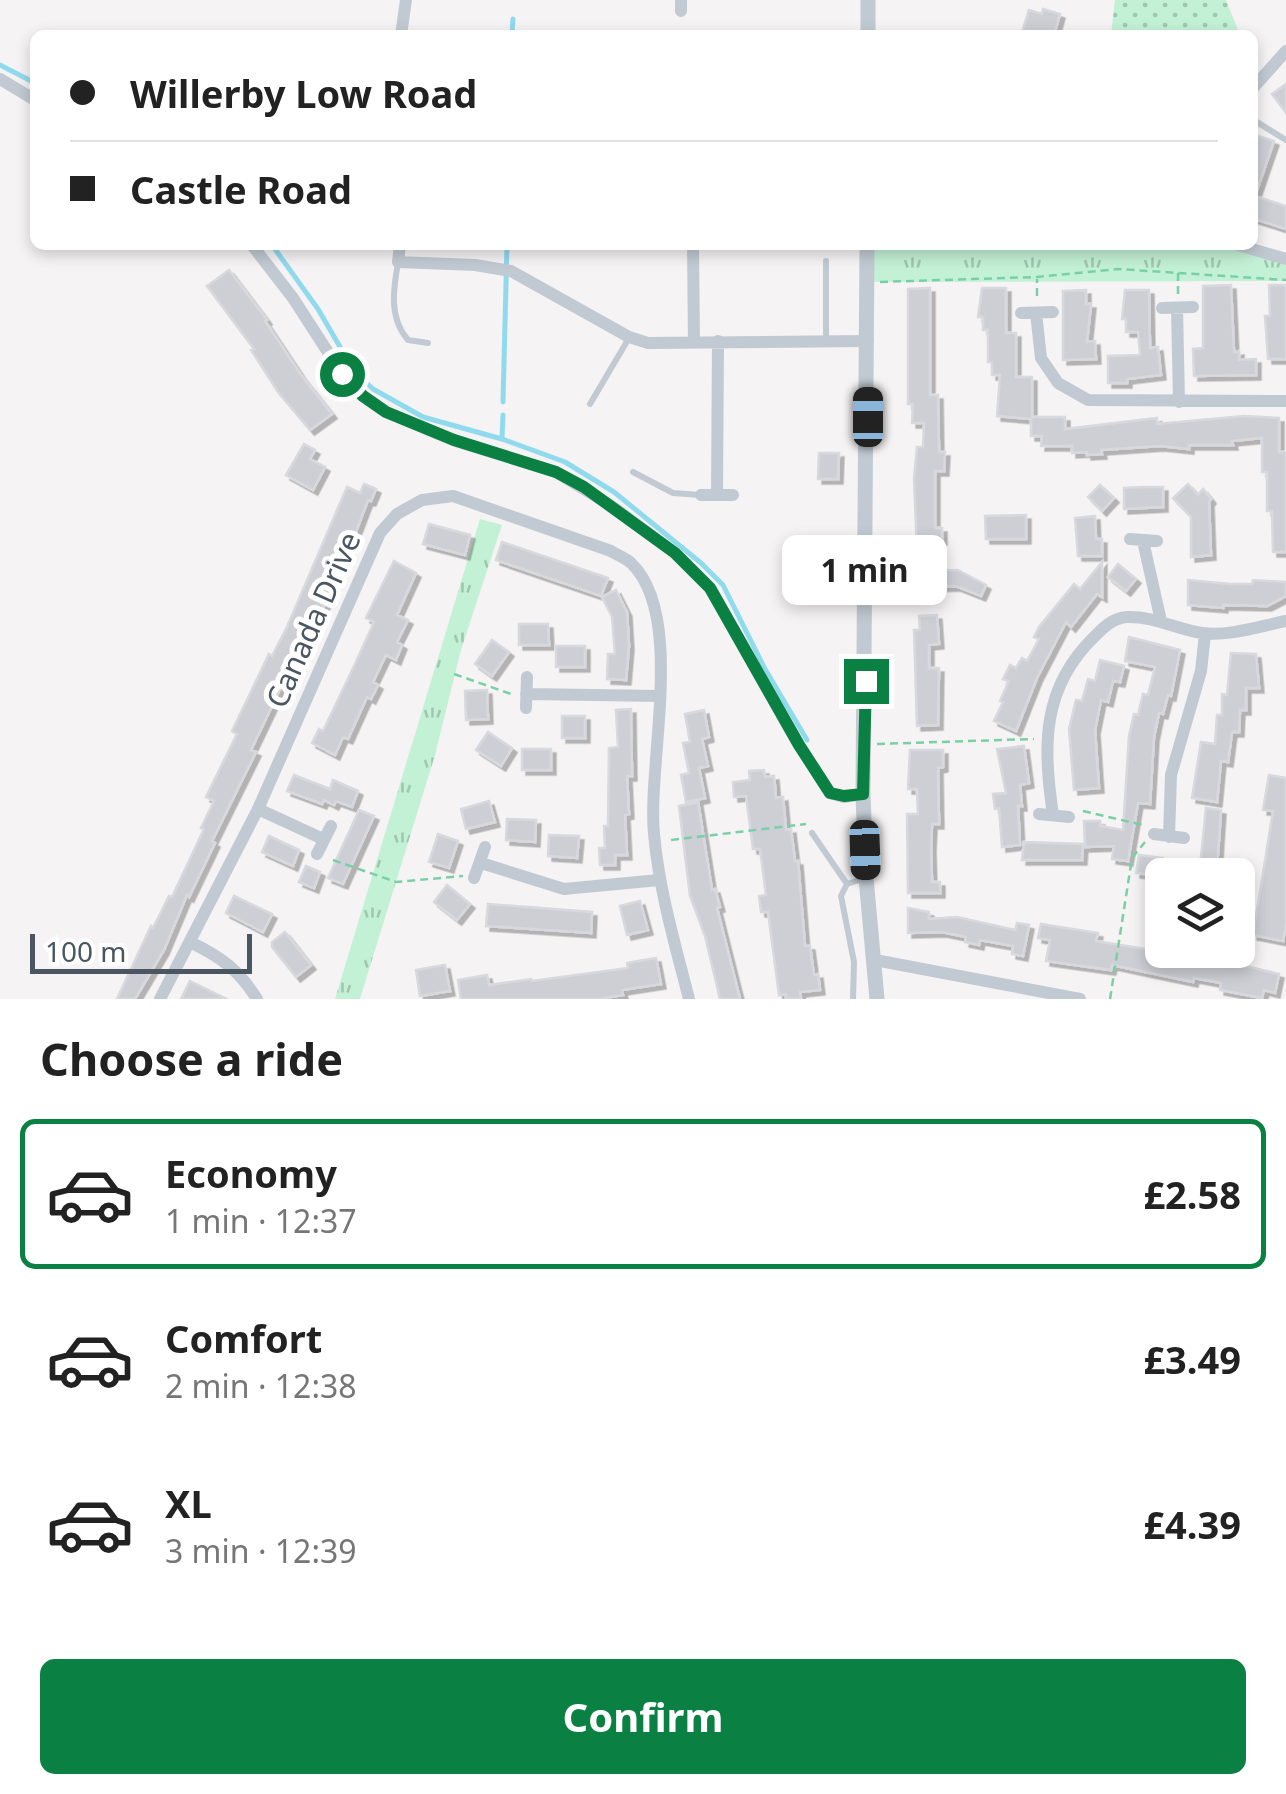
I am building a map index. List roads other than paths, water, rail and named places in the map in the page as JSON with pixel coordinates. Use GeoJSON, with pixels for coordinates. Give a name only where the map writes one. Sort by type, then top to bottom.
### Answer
{"type":"FeatureCollection","features":[{"type":"Feature","properties":{"kind":"street"},"geometry":{"type":"LineString","coordinates":[[402,30],[406,0]]}},
{"type":"Feature","properties":{"kind":"street"},"geometry":{"type":"LineString","coordinates":[[868,0],[868,30]]}},
{"type":"Feature","properties":{"kind":"street"},"geometry":{"type":"LineString","coordinates":[[1258,82],[1286,51]]}},
{"type":"Feature","properties":{"kind":"street"},"geometry":{"type":"LineString","coordinates":[[0,79],[30,97]]}},
{"type":"Feature","properties":{"kind":"street"},"geometry":{"type":"LineString","coordinates":[[256,250],[293,298],[342,374],[363,396],[386,412],[454,440],[556,472],[597,496],[675,553],[710,588],[830,793],[863,794]]}},
{"type":"Feature","properties":{"kind":"street"},"geometry":{"type":"LineString","coordinates":[[399,250],[398,262],[476,265],[511,271],[630,337],[664,344],[868,341]]}},
{"type":"Feature","properties":{"kind":"street"},"geometry":{"type":"LineString","coordinates":[[693,250],[694,342]]}},
{"type":"Feature","properties":{"kind":"street"},"geometry":{"type":"LineString","coordinates":[[867,250],[863,794],[877,999]]}},
{"type":"Feature","properties":{"kind":"street"},"geometry":{"type":"LineString","coordinates":[[1255,250],[1286,259]]}},
{"type":"Feature","properties":{"kind":"street"},"geometry":{"type":"LineString","coordinates":[[1162,308],[1193,308]]}},
{"type":"Feature","properties":{"kind":"street"},"geometry":{"type":"LineString","coordinates":[[1177,308],[1179,402]]}},
{"type":"Feature","properties":{"kind":"street"},"geometry":{"type":"LineString","coordinates":[[1021,313],[1052,312]]}},
{"type":"Feature","properties":{"kind":"street"},"geometry":{"type":"LineString","coordinates":[[1036,313],[1041,358],[1058,383],[1088,400],[1286,401]]}},
{"type":"Feature","properties":{"kind":"street"},"geometry":{"type":"LineString","coordinates":[[717,494],[718,341]]}},
{"type":"Feature","properties":{"kind":"street"},"geometry":{"type":"LineString","coordinates":[[701,495],[733,495]]}},
{"type":"Feature","properties":{"kind":"street","name":"Canada Drive"},"geometry":{"type":"LineString","coordinates":[[160,999],[258,809],[380,533],[397,514],[422,500],[454,496],[611,551],[631,563],[644,582],[657,622],[660,696],[654,842],[659,880],[689,999]]}},
{"type":"Feature","properties":{"kind":"street"},"geometry":{"type":"LineString","coordinates":[[1143,540],[1161,621]]}},
{"type":"Feature","properties":{"kind":"street"},"geometry":{"type":"LineString","coordinates":[[1070,817],[1046,815],[1048,739],[1060,682],[1073,657],[1108,624],[1122,617],[1161,621],[1205,634],[1286,621]]}},
{"type":"Feature","properties":{"kind":"street"},"geometry":{"type":"LineString","coordinates":[[1154,834],[1174,835],[1170,775],[1201,672],[1205,634]]}},
{"type":"Feature","properties":{"kind":"street"},"geometry":{"type":"LineString","coordinates":[[527,677],[526,701],[660,696]]}},
{"type":"Feature","properties":{"kind":"street"},"geometry":{"type":"LineString","coordinates":[[258,809],[323,839]]}},
{"type":"Feature","properties":{"kind":"street"},"geometry":{"type":"LineString","coordinates":[[317,854],[331,826]]}},
{"type":"Feature","properties":{"kind":"street"},"geometry":{"type":"LineString","coordinates":[[484,847],[477,872],[564,889],[659,880]]}},
{"type":"Feature","properties":{"kind":"street"},"geometry":{"type":"LineString","coordinates":[[190,942],[224,958],[243,976],[257,999]]}},
{"type":"Feature","properties":{"kind":"street"},"geometry":{"type":"LineString","coordinates":[[875,960],[1080,999]]}},
{"type":"Feature","properties":{"kind":"lane"},"geometry":{"type":"LineString","coordinates":[[1258,123],[1286,140]]}},
{"type":"Feature","properties":{"kind":"lane"},"geometry":{"type":"LineString","coordinates":[[826,261],[826,341]]}},
{"type":"Feature","properties":{"kind":"lane"},"geometry":{"type":"LineString","coordinates":[[398,262],[396,322],[408,340],[428,343]]}},
{"type":"Feature","properties":{"kind":"lane"},"geometry":{"type":"LineString","coordinates":[[590,404],[630,337]]}},
{"type":"Feature","properties":{"kind":"lane"},"geometry":{"type":"LineString","coordinates":[[633,472],[672,494],[701,495]]}},
{"type":"Feature","properties":{"kind":"lane"},"geometry":{"type":"LineString","coordinates":[[812,834],[846,884]]}},
{"type":"Feature","properties":{"kind":"lane"},"geometry":{"type":"LineString","coordinates":[[846,884],[866,878]]}},
{"type":"Feature","properties":{"kind":"lane"},"geometry":{"type":"LineString","coordinates":[[846,884],[841,896],[854,962],[853,999]]}},
{"type":"Feature","properties":{"kind":"waterway"},"geometry":{"type":"LineString","coordinates":[[512,30],[513,19]]}},
{"type":"Feature","properties":{"kind":"waterway"},"geometry":{"type":"LineString","coordinates":[[0,65],[30,80]]}},
{"type":"Feature","properties":{"kind":"waterway"},"geometry":{"type":"LineString","coordinates":[[276,250],[318,309],[354,371],[373,389],[423,417],[565,462],[614,492],[701,563],[723,585],[765,669],[807,740]]}},
{"type":"Feature","properties":{"kind":"waterway"},"geometry":{"type":"LineString","coordinates":[[503,402],[507,250]]}},
{"type":"Feature","properties":{"kind":"waterway"},"geometry":{"type":"LineString","coordinates":[[502,439],[503,415]]}}]}
